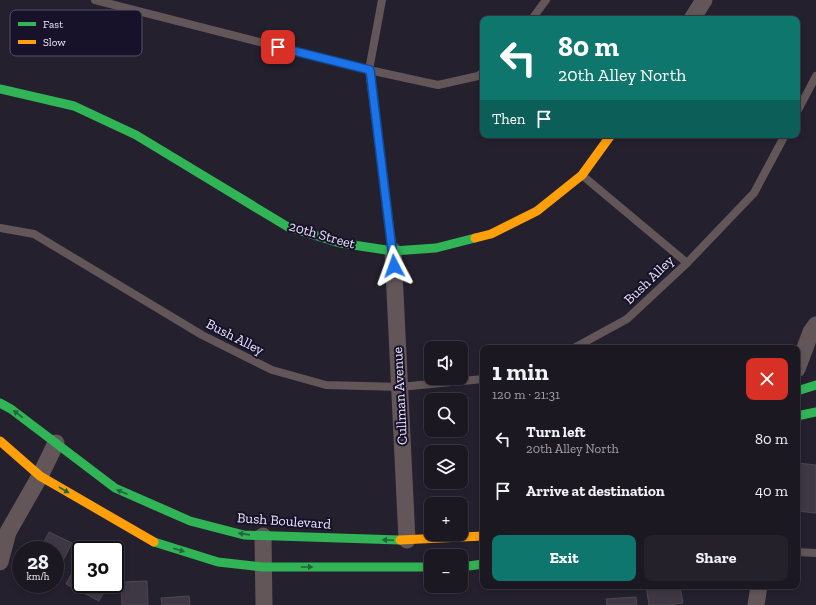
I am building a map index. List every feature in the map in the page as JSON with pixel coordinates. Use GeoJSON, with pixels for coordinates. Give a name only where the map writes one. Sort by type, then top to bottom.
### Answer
{"type":"FeatureCollection","features":[{"type":"Feature","properties":{"kind":"main road","name":"20th Street"},"geometry":{"type":"LineString","coordinates":[[0,89],[74,106],[136,135],[288,227],[340,243],[393,251],[436,248],[491,234],[537,211],[582,175],[609,138]]}},
{"type":"Feature","properties":{"kind":"main road"},"geometry":{"type":"LineString","coordinates":[[800,390],[816,384]]}},
{"type":"Feature","properties":{"kind":"main road","name":"Bush Boulevard"},"geometry":{"type":"LineString","coordinates":[[0,403],[12,409],[115,488],[190,521],[244,535],[263,536],[407,540],[480,536]]}},
{"type":"Feature","properties":{"kind":"main road"},"geometry":{"type":"LineString","coordinates":[[800,415],[816,412]]}},
{"type":"Feature","properties":{"kind":"main road"},"geometry":{"type":"LineString","coordinates":[[0,441],[40,476],[158,544],[218,562],[263,568],[424,567]]}},
{"type":"Feature","properties":{"kind":"main road"},"geometry":{"type":"LineString","coordinates":[[468,566],[480,564]]}},
{"type":"Feature","properties":{"kind":"street"},"geometry":{"type":"LineString","coordinates":[[694,16],[704,0]]}},
{"type":"Feature","properties":{"kind":"street","name":"Cullman Avenue"},"geometry":{"type":"LineString","coordinates":[[393,251],[407,540]]}},
{"type":"Feature","properties":{"kind":"street"},"geometry":{"type":"LineString","coordinates":[[800,361],[811,332],[816,325]]}},
{"type":"Feature","properties":{"kind":"street"},"geometry":{"type":"LineString","coordinates":[[0,562],[8,532],[40,476],[56,443]]}},
{"type":"Feature","properties":{"kind":"street"},"geometry":{"type":"LineString","coordinates":[[263,536],[264,605]]}},
{"type":"Feature","properties":{"kind":"street"},"geometry":{"type":"LineString","coordinates":[[756,605],[759,589]]}},
{"type":"Feature","properties":{"kind":"lane"},"geometry":{"type":"LineString","coordinates":[[95,0],[134,10]]}},
{"type":"Feature","properties":{"kind":"lane"},"geometry":{"type":"LineString","coordinates":[[382,0],[370,70],[393,251]]}},
{"type":"Feature","properties":{"kind":"lane"},"geometry":{"type":"LineString","coordinates":[[534,16],[546,0]]}},
{"type":"Feature","properties":{"kind":"lane"},"geometry":{"type":"LineString","coordinates":[[142,12],[370,70],[438,84],[480,74]]}},
{"type":"Feature","properties":{"kind":"lane"},"geometry":{"type":"LineString","coordinates":[[800,106],[816,76]]}},
{"type":"Feature","properties":{"kind":"lane"},"geometry":{"type":"LineString","coordinates":[[687,263],[754,193],[783,138]]}},
{"type":"Feature","properties":{"kind":"lane","name":"Bush Alley"},"geometry":{"type":"LineString","coordinates":[[579,345],[627,319],[687,263],[582,175]]}},
{"type":"Feature","properties":{"kind":"lane","name":"Bush Alley"},"geometry":{"type":"LineString","coordinates":[[0,228],[34,234],[202,335],[272,370],[326,385],[400,386],[480,379]]}},
{"type":"Feature","properties":{"kind":"lane"},"geometry":{"type":"LineString","coordinates":[[800,552],[816,553]]}},
{"type":"Feature","properties":{"kind":"building"},"geometry":{"type":"Polygon","coordinates":[[[800,463],[816,465],[816,513],[800,511],[800,463]]]}},
{"type":"Feature","properties":{"kind":"building"},"geometry":{"type":"Polygon","coordinates":[[[49,532],[72,543],[64,559],[64,541],[44,541],[49,532]]]}},
{"type":"Feature","properties":{"kind":"building"},"geometry":{"type":"Polygon","coordinates":[[[72,573],[72,587],[66,584],[72,573]]]}},
{"type":"Feature","properties":{"kind":"building"},"geometry":{"type":"Polygon","coordinates":[[[147,581],[148,605],[122,605],[121,593],[124,593],[124,582],[147,581]]]}},
{"type":"Feature","properties":{"kind":"building"},"geometry":{"type":"Polygon","coordinates":[[[646,589],[681,589],[683,603],[649,605],[646,589]]]}},
{"type":"Feature","properties":{"kind":"building"},"geometry":{"type":"Polygon","coordinates":[[[83,593],[103,593],[99,601],[83,593]]]}},
{"type":"Feature","properties":{"kind":"building"},"geometry":{"type":"Polygon","coordinates":[[[189,596],[190,605],[162,605],[161,598],[189,596]]]}},
{"type":"Feature","properties":{"kind":"building"},"geometry":{"type":"Polygon","coordinates":[[[636,597],[637,605],[607,605],[606,599],[636,597]]]}},
{"type":"Feature","properties":{"kind":"traffic: fast"},"geometry":{"type":"LineString","coordinates":[[0,89],[74,106],[136,135],[288,227],[340,243],[393,251],[436,248],[475,238]]}},
{"type":"Feature","properties":{"kind":"traffic: fast"},"geometry":{"type":"LineString","coordinates":[[800,390],[816,385]]}},
{"type":"Feature","properties":{"kind":"traffic: fast"},"geometry":{"type":"LineString","coordinates":[[0,403],[11,409],[115,488],[190,521],[244,535],[400,540]]}},
{"type":"Feature","properties":{"kind":"traffic: fast"},"geometry":{"type":"LineString","coordinates":[[800,415],[816,412]]}},
{"type":"Feature","properties":{"kind":"traffic: fast"},"geometry":{"type":"LineString","coordinates":[[154,542],[218,562],[263,567],[424,567]]}},
{"type":"Feature","properties":{"kind":"traffic: fast"},"geometry":{"type":"LineString","coordinates":[[468,566],[480,564]]}},
{"type":"Feature","properties":{"kind":"traffic: slow"},"geometry":{"type":"LineString","coordinates":[[475,238],[491,234],[537,211],[582,175],[609,138]]}},
{"type":"Feature","properties":{"kind":"traffic: slow"},"geometry":{"type":"LineString","coordinates":[[0,441],[40,476],[154,542]]}},
{"type":"Feature","properties":{"kind":"traffic: slow"},"geometry":{"type":"LineString","coordinates":[[400,540],[480,536]]}},
{"type":"Feature","properties":{"kind":"route"},"geometry":{"type":"LineString","coordinates":[[278,47],[370,70],[394,266]]}}]}
